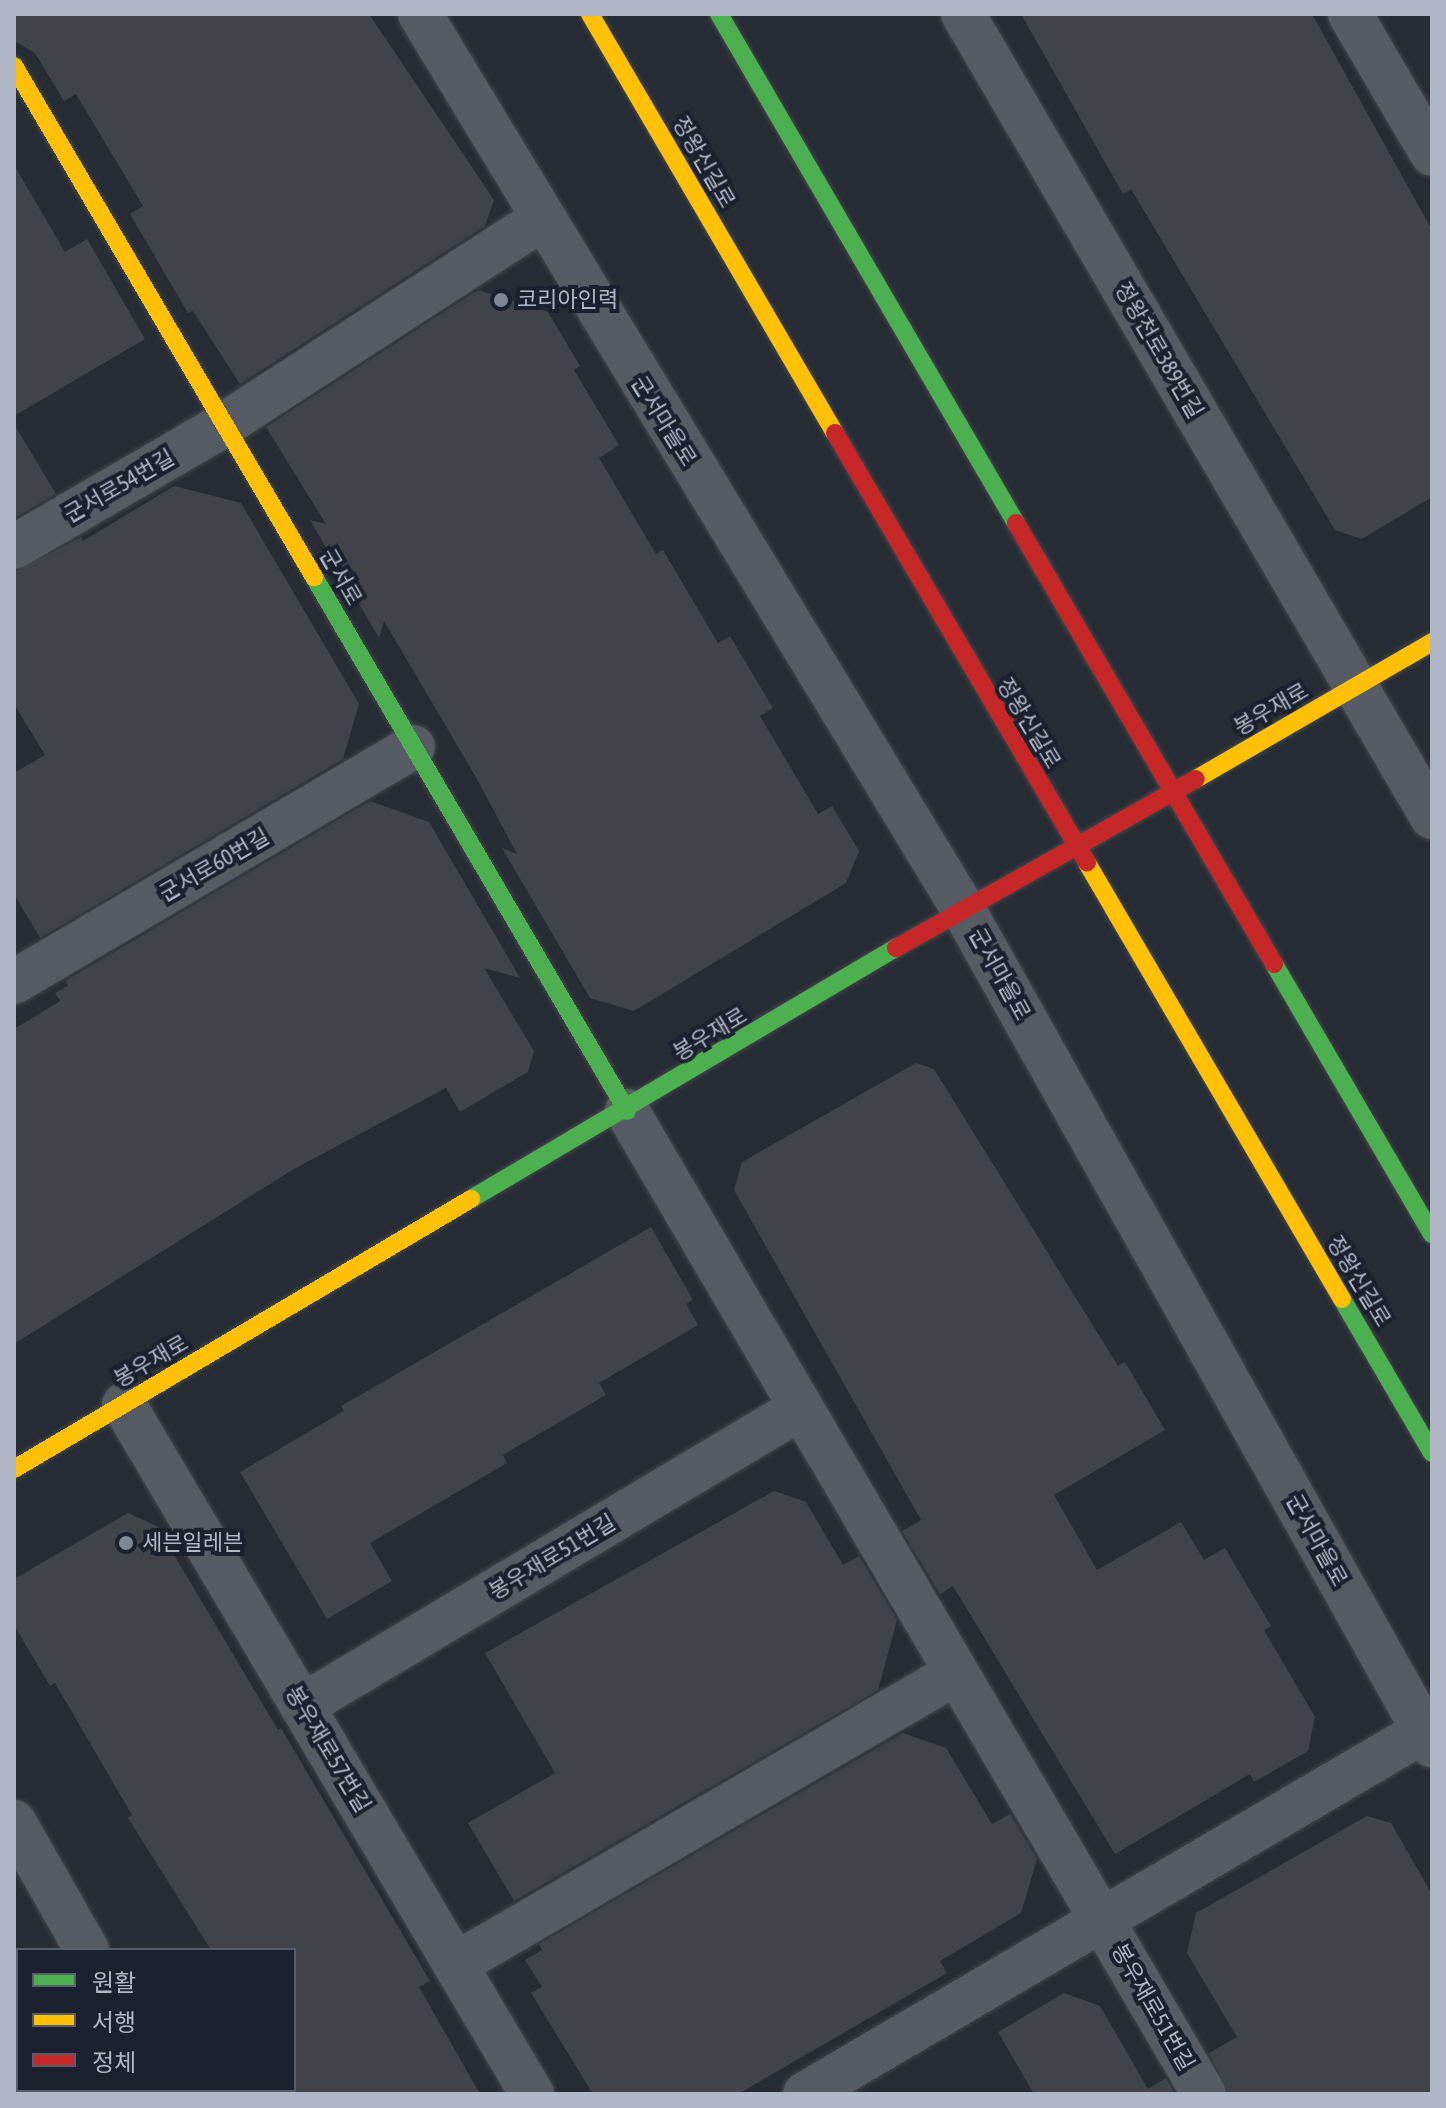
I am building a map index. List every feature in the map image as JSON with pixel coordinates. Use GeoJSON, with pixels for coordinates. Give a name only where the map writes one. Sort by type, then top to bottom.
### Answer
{"type":"FeatureCollection","features":[{"type":"Feature","properties":{"kind":"street","name":"군서마을로"},"geometry":{"type":"LineString","coordinates":[[420,14],[540,220],[963,909],[1428,1738]]}},
{"type":"Feature","properties":{"kind":"street","name":"정왕신길로"},"geometry":{"type":"LineString","coordinates":[[590,14],[1432,1453]]}},
{"type":"Feature","properties":{"kind":"street"},"geometry":{"type":"LineString","coordinates":[[719,14],[1172,794],[1432,1234]]}},
{"type":"Feature","properties":{"kind":"street","name":"정왕천로389번길"},"geometry":{"type":"LineString","coordinates":[[963,14],[1432,817]]}},
{"type":"Feature","properties":{"kind":"street"},"geometry":{"type":"LineString","coordinates":[[1350,14],[1432,154]]}},
{"type":"Feature","properties":{"kind":"street","name":"군서로"},"geometry":{"type":"LineString","coordinates":[[20,90],[225,424],[627,1111]]}},
{"type":"Feature","properties":{"kind":"street"},"geometry":{"type":"LineString","coordinates":[[225,424],[540,220]]}},
{"type":"Feature","properties":{"kind":"street","name":"군서로54번길"},"geometry":{"type":"LineString","coordinates":[[14,547],[225,424]]}},
{"type":"Feature","properties":{"kind":"street","name":"봉우재로"},"geometry":{"type":"LineString","coordinates":[[14,1469],[627,1111],[963,909],[1076,849],[1432,642]]}},
{"type":"Feature","properties":{"kind":"street","name":"군서로60번길"},"geometry":{"type":"LineString","coordinates":[[14,982],[413,747]]}},
{"type":"Feature","properties":{"kind":"street","name":"봉우재로51번길"},"geometry":{"type":"LineString","coordinates":[[627,1111],[1204,2094]]}},
{"type":"Feature","properties":{"kind":"street","name":"봉우재로57번길"},"geometry":{"type":"LineString","coordinates":[[124,1405],[532,2094]]}},
{"type":"Feature","properties":{"kind":"street","name":"봉우재로51번길"},"geometry":{"type":"LineString","coordinates":[[302,1706],[801,1408]]}},
{"type":"Feature","properties":{"kind":"street"},"geometry":{"type":"LineString","coordinates":[[456,1964],[956,1673]]}},
{"type":"Feature","properties":{"kind":"street"},"geometry":{"type":"LineString","coordinates":[[1102,1920],[1428,1738]]}},
{"type":"Feature","properties":{"kind":"street"},"geometry":{"type":"LineString","coordinates":[[19,1841],[86,1948]]}},
{"type":"Feature","properties":{"kind":"street","name":"봉우재로51번길"},"geometry":{"type":"LineString","coordinates":[[805,2094],[1102,1920]]}},
{"type":"Feature","properties":{"kind":"building"},"geometry":{"type":"Polygon","coordinates":[[[14,14],[369,14],[494,200],[485,226],[240,384],[193,311],[188,313],[130,214],[143,206],[76,94],[64,101],[35,53],[14,41],[14,14]]]}},
{"type":"Feature","properties":{"kind":"building"},"geometry":{"type":"Polygon","coordinates":[[[1021,14],[1312,14],[1432,230],[1432,497],[1362,539],[1335,530],[1131,189],[1123,194],[1021,14]]]}},
{"type":"Feature","properties":{"kind":"building"},"geometry":{"type":"Polygon","coordinates":[[[14,165],[65,252],[87,239],[145,339],[14,416],[14,165]]]}},
{"type":"Feature","properties":{"kind":"building"},"geometry":{"type":"Polygon","coordinates":[[[478,290],[548,312],[580,366],[574,370],[619,445],[599,458],[656,554],[663,550],[718,643],[730,636],[773,708],[760,716],[818,814],[832,806],[859,851],[846,883],[634,1011],[590,998],[502,848],[517,854],[477,779],[384,621],[379,638],[310,520],[326,524],[266,427],[478,290]]]}},
{"type":"Feature","properties":{"kind":"building"},"geometry":{"type":"Polygon","coordinates":[[[14,424],[56,494],[14,518],[14,424]]]}},
{"type":"Feature","properties":{"kind":"building"},"geometry":{"type":"Polygon","coordinates":[[[174,486],[241,503],[359,704],[343,759],[40,938],[14,894],[14,773],[45,755],[14,704],[14,572],[81,537],[83,541],[174,486]]]}},
{"type":"Feature","properties":{"kind":"building"},"geometry":{"type":"Polygon","coordinates":[[[370,801],[429,822],[520,978],[484,968],[534,1051],[528,1072],[460,1112],[446,1088],[294,1169],[14,1344],[14,1029],[60,1001],[55,993],[68,986],[65,981],[370,801]]]}},
{"type":"Feature","properties":{"kind":"building"},"geometry":{"type":"Polygon","coordinates":[[[916,1063],[934,1069],[1118,1366],[1125,1362],[1165,1430],[1054,1495],[1097,1570],[1181,1522],[1204,1560],[1225,1548],[1271,1626],[1264,1630],[1315,1717],[1308,1751],[1254,1782],[1250,1774],[1115,1854],[953,1586],[940,1594],[902,1531],[921,1520],[734,1190],[742,1162],[916,1063]]]}},
{"type":"Feature","properties":{"kind":"building"},"geometry":{"type":"Polygon","coordinates":[[[651,1227],[693,1300],[686,1304],[698,1325],[599,1383],[606,1395],[503,1455],[507,1463],[370,1543],[392,1581],[327,1619],[240,1472],[344,1411],[341,1406],[651,1227]]]}},
{"type":"Feature","properties":{"kind":"building"},"geometry":{"type":"Polygon","coordinates":[[[774,1491],[806,1502],[843,1565],[859,1556],[897,1620],[878,1690],[514,1901],[468,1823],[555,1773],[485,1653],[774,1491]]]}},
{"type":"Feature","properties":{"kind":"building"},"geometry":{"type":"Polygon","coordinates":[[[128,1513],[157,1526],[278,1730],[281,1728],[430,1981],[419,1987],[480,2094],[294,2094],[296,1948],[210,1948],[128,1818],[132,1815],[55,1683],[50,1686],[14,1625],[14,1579],[128,1513]]]}},
{"type":"Feature","properties":{"kind":"building"},"geometry":{"type":"Polygon","coordinates":[[[903,1733],[946,1748],[992,1824],[1010,1814],[1037,1859],[1021,1913],[940,1961],[947,1973],[738,2094],[593,2094],[531,1993],[542,1987],[525,1960],[542,1950],[539,1944],[903,1733]]]}},
{"type":"Feature","properties":{"kind":"building"},"geometry":{"type":"Polygon","coordinates":[[[1367,1816],[1391,1823],[1432,1894],[1432,2094],[1229,2094],[1209,2053],[1237,2037],[1187,1953],[1196,1913],[1367,1816]]]}},
{"type":"Feature","properties":{"kind":"building"},"geometry":{"type":"Polygon","coordinates":[[[1064,1993],[1100,2006],[1148,2089],[1166,2078],[1175,2094],[1034,2094],[998,2032],[1064,1993]]]}},
{"type":"Feature","properties":{"kind":"traffic: fast"},"geometry":{"type":"LineString","coordinates":[[719,14],[1016,523]]}},
{"type":"Feature","properties":{"kind":"traffic: fast"},"geometry":{"type":"LineString","coordinates":[[314,577],[627,1111]]}},
{"type":"Feature","properties":{"kind":"traffic: fast"},"geometry":{"type":"LineString","coordinates":[[471,1199],[896,948]]}},
{"type":"Feature","properties":{"kind":"traffic: fast"},"geometry":{"type":"LineString","coordinates":[[1274,964],[1432,1234]]}},
{"type":"Feature","properties":{"kind":"traffic: fast"},"geometry":{"type":"LineString","coordinates":[[1342,1299],[1432,1453]]}},
{"type":"Feature","properties":{"kind":"traffic: slow"},"geometry":{"type":"LineString","coordinates":[[590,14],[835,433]]}},
{"type":"Feature","properties":{"kind":"traffic: slow"},"geometry":{"type":"LineString","coordinates":[[14,66],[314,577]]}},
{"type":"Feature","properties":{"kind":"traffic: slow"},"geometry":{"type":"LineString","coordinates":[[1196,779],[1432,642]]}},
{"type":"Feature","properties":{"kind":"traffic: slow"},"geometry":{"type":"LineString","coordinates":[[1087,863],[1342,1299]]}},
{"type":"Feature","properties":{"kind":"traffic: slow"},"geometry":{"type":"LineString","coordinates":[[14,1469],[471,1199]]}},
{"type":"Feature","properties":{"kind":"traffic: jam"},"geometry":{"type":"LineString","coordinates":[[835,433],[1087,863]]}},
{"type":"Feature","properties":{"kind":"traffic: jam"},"geometry":{"type":"LineString","coordinates":[[1016,523],[1274,964]]}},
{"type":"Feature","properties":{"kind":"traffic: jam"},"geometry":{"type":"LineString","coordinates":[[896,948],[1196,779]]}},
{"type":"Feature","properties":{"kind":"place","name":"코리아인력"},"geometry":{"type":"Point","coordinates":[501,300]}},
{"type":"Feature","properties":{"kind":"place","name":"세븐일레븐"},"geometry":{"type":"Point","coordinates":[126,1543]}}]}
